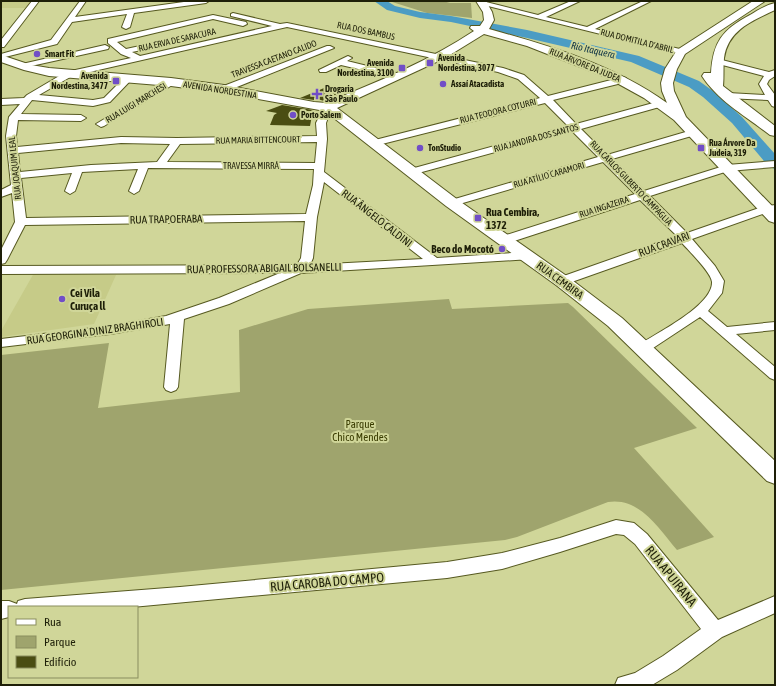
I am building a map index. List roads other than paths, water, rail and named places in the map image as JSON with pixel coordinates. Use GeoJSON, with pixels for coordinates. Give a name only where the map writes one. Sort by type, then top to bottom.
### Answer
{"type":"FeatureCollection","features":[{"type":"Feature","properties":{"kind":"street"},"geometry":{"type":"LineString","coordinates":[[1,45],[36,1]]}},
{"type":"Feature","properties":{"kind":"street"},"geometry":{"type":"LineString","coordinates":[[2,59],[52,44],[56,41],[82,1]]}},
{"type":"Feature","properties":{"kind":"street"},"geometry":{"type":"LineString","coordinates":[[70,20],[206,1]]}},
{"type":"Feature","properties":{"kind":"street"},"geometry":{"type":"LineString","coordinates":[[539,17],[577,1]]}},
{"type":"Feature","properties":{"kind":"street"},"geometry":{"type":"LineString","coordinates":[[588,29],[648,1]]}},
{"type":"Feature","properties":{"kind":"street"},"geometry":{"type":"LineString","coordinates":[[772,212],[692,133],[680,119],[668,92],[669,76],[681,52],[747,4],[775,6]]}},
{"type":"Feature","properties":{"kind":"street"},"geometry":{"type":"LineString","coordinates":[[302,268],[307,258],[311,217],[319,169],[322,123],[330,113],[397,76],[434,58],[479,28],[483,5]]}},
{"type":"Feature","properties":{"kind":"street","name":"RUA DOMITILA D'ABRIL"},"geometry":{"type":"LineString","coordinates":[[483,5],[505,5],[539,17],[706,59],[773,73]]}},
{"type":"Feature","properties":{"kind":"street"},"geometry":{"type":"LineString","coordinates":[[775,6],[727,35],[723,42],[706,59],[716,85],[775,132]]}},
{"type":"Feature","properties":{"kind":"street"},"geometry":{"type":"LineString","coordinates":[[126,27],[131,12]]}},
{"type":"Feature","properties":{"kind":"street","name":"RUA DOS BAMBUS"},"geometry":{"type":"LineString","coordinates":[[219,12],[352,38],[434,58]]}},
{"type":"Feature","properties":{"kind":"street"},"geometry":{"type":"LineString","coordinates":[[140,58],[124,52],[111,41],[212,16],[244,24],[230,28]]}},
{"type":"Feature","properties":{"kind":"street","name":"RUA ERVA DE SARACURA"},"geometry":{"type":"LineString","coordinates":[[69,74],[285,25]]}},
{"type":"Feature","properties":{"kind":"street","name":"RUA ÁRVORE DA JUDEA"},"geometry":{"type":"LineString","coordinates":[[479,28],[487,36],[504,36],[559,54],[623,80],[680,119]]}},
{"type":"Feature","properties":{"kind":"street"},"geometry":{"type":"LineString","coordinates":[[124,52],[192,37]]}},
{"type":"Feature","properties":{"kind":"street"},"geometry":{"type":"LineString","coordinates":[[22,66],[105,47]]}},
{"type":"Feature","properties":{"kind":"street","name":"TRAVESSA CAETANO CALIDO"},"geometry":{"type":"LineString","coordinates":[[224,89],[330,48]]}},
{"type":"Feature","properties":{"kind":"street"},"geometry":{"type":"LineString","coordinates":[[323,70],[354,56]]}},
{"type":"Feature","properties":{"kind":"street","name":"RUA CARLOS GILBERTO CAMPAGLIA"},"geometry":{"type":"LineString","coordinates":[[434,58],[500,70],[517,76],[533,86],[576,127],[641,195],[684,237],[711,268],[718,281],[716,293],[701,311],[642,348]]}},
{"type":"Feature","properties":{"kind":"street","name":"AVENIDA NORDESTINA"},"geometry":{"type":"LineString","coordinates":[[2,59],[22,66],[69,74],[171,82],[224,89],[314,106],[330,113]]}},
{"type":"Feature","properties":{"kind":"street"},"geometry":{"type":"LineString","coordinates":[[340,62],[397,76]]}},
{"type":"Feature","properties":{"kind":"street"},"geometry":{"type":"LineString","coordinates":[[773,73],[763,84],[774,100]]}},
{"type":"Feature","properties":{"kind":"street","name":"RUA JOAQUIM LEAL"},"geometry":{"type":"LineString","coordinates":[[21,222],[11,136],[14,117],[28,99],[69,74]]}},
{"type":"Feature","properties":{"kind":"street"},"geometry":{"type":"LineString","coordinates":[[1,102],[28,99],[93,103],[102,102],[107,100],[128,79]]}},
{"type":"Feature","properties":{"kind":"street","name":"RUA TEODORA COTURRI"},"geometry":{"type":"LineString","coordinates":[[374,143],[623,80]]}},
{"type":"Feature","properties":{"kind":"street","name":"RUA LUIGI MARCHESI"},"geometry":{"type":"LineString","coordinates":[[101,124],[171,82]]}},
{"type":"Feature","properties":{"kind":"street"},"geometry":{"type":"LineString","coordinates":[[728,96],[774,100]]}},
{"type":"Feature","properties":{"kind":"street","name":"RUA JANDIRA DOS SANTOS"},"geometry":{"type":"LineString","coordinates":[[411,172],[660,104]]}},
{"type":"Feature","properties":{"kind":"street","name":"RUA CEMBIRA"},"geometry":{"type":"LineString","coordinates":[[330,113],[374,143],[452,203],[562,280],[615,322],[775,474]]}},
{"type":"Feature","properties":{"kind":"street"},"geometry":{"type":"LineString","coordinates":[[14,117],[81,118]]}},
{"type":"Feature","properties":{"kind":"street","name":"RUA ATÍLIO CARAMORI"},"geometry":{"type":"LineString","coordinates":[[452,203],[692,133]]}},
{"type":"Feature","properties":{"kind":"street","name":"RUA MARIA BITTENCOURT"},"geometry":{"type":"LineString","coordinates":[[13,150],[121,140],[194,141],[322,139]]}},
{"type":"Feature","properties":{"kind":"street"},"geometry":{"type":"LineString","coordinates":[[159,166],[177,141]]}},
{"type":"Feature","properties":{"kind":"street","name":"RUA INGAZEIRA"},"geometry":{"type":"LineString","coordinates":[[504,240],[727,168],[775,164]]}},
{"type":"Feature","properties":{"kind":"street"},"geometry":{"type":"LineString","coordinates":[[134,191],[144,166]]}},
{"type":"Feature","properties":{"kind":"street","name":"TRAVESSA MIRRÁ"},"geometry":{"type":"LineString","coordinates":[[1,194],[17,181],[78,170],[144,166],[319,169]]}},
{"type":"Feature","properties":{"kind":"street","name":"RUA ÂNGELO CALDINI"},"geometry":{"type":"LineString","coordinates":[[319,169],[435,262]]}},
{"type":"Feature","properties":{"kind":"street"},"geometry":{"type":"LineString","coordinates":[[70,191],[78,170]]}},
{"type":"Feature","properties":{"kind":"street","name":"RUA CRAVARI"},"geometry":{"type":"LineString","coordinates":[[562,280],[684,237],[772,212]]}},
{"type":"Feature","properties":{"kind":"street","name":"RUA TRAPOERABA"},"geometry":{"type":"LineString","coordinates":[[21,222],[311,217]]}},
{"type":"Feature","properties":{"kind":"street"},"geometry":{"type":"LineString","coordinates":[[2,261],[21,222]]}},
{"type":"Feature","properties":{"kind":"street","name":"RUA PROFESSORA ABIGAIL BOLSANELLI"},"geometry":{"type":"LineString","coordinates":[[2,261],[321,269],[527,256]]}},
{"type":"Feature","properties":{"kind":"street","name":"RUA GEORGINA DINIZ BRAGHIROLI"},"geometry":{"type":"LineString","coordinates":[[1,343],[110,330],[152,324],[177,318],[224,301],[302,268]]}},
{"type":"Feature","properties":{"kind":"street"},"geometry":{"type":"LineString","coordinates":[[701,311],[775,375]]}},
{"type":"Feature","properties":{"kind":"street"},"geometry":{"type":"LineString","coordinates":[[171,387],[177,318]]}},
{"type":"Feature","properties":{"kind":"street"},"geometry":{"type":"LineString","coordinates":[[725,331],[775,326]]}},
{"type":"Feature","properties":{"kind":"street","name":"RUA CAROBA DO CAMPO"},"geometry":{"type":"LineString","coordinates":[[38,606],[180,595],[448,570],[502,561],[560,545],[605,530],[623,527]]}},
{"type":"Feature","properties":{"kind":"street","name":"RUA APUIRANA"},"geometry":{"type":"LineString","coordinates":[[623,527],[628,528],[641,539],[715,631]]}},
{"type":"Feature","properties":{"kind":"street"},"geometry":{"type":"LineString","coordinates":[[626,685],[640,681],[670,663],[715,631],[775,604]]}},
{"type":"Feature","properties":{"kind":"waterway","name":"Rio Itaquera"},"geometry":{"type":"LineString","coordinates":[[379,1],[391,8],[420,15],[451,19],[527,34],[635,59],[694,84],[708,94],[737,120],[775,164]]}},
{"type":"Feature","properties":{"kind":"place","name":"Smart Fit"},"geometry":{"type":"Point","coordinates":[37,54]}},
{"type":"Feature","properties":{"kind":"place","name":"Avenida Nordestina, 3077"},"geometry":{"type":"Point","coordinates":[430,63]}},
{"type":"Feature","properties":{"kind":"place","name":"Avenida Nordestina, 3100"},"geometry":{"type":"Point","coordinates":[402,68]}},
{"type":"Feature","properties":{"kind":"place","name":"Avenida Nordestina, 3477"},"geometry":{"type":"Point","coordinates":[116,81]}},
{"type":"Feature","properties":{"kind":"place","name":"Assaí Atacadista"},"geometry":{"type":"Point","coordinates":[443,84]}},
{"type":"Feature","properties":{"kind":"place","name":"Drogaria São Paulo"},"geometry":{"type":"Point","coordinates":[317,94]}},
{"type":"Feature","properties":{"kind":"place","name":"Porto Salem"},"geometry":{"type":"Point","coordinates":[293,115]}},
{"type":"Feature","properties":{"kind":"place","name":"TonStudio"},"geometry":{"type":"Point","coordinates":[420,148]}},
{"type":"Feature","properties":{"kind":"place","name":"Rua Árvore Da Judeia, 319"},"geometry":{"type":"Point","coordinates":[701,148]}},
{"type":"Feature","properties":{"kind":"place","name":"Rua Cembira, 1372"},"geometry":{"type":"Point","coordinates":[478,218]}},
{"type":"Feature","properties":{"kind":"place","name":"Beco do Mocotó"},"geometry":{"type":"Point","coordinates":[502,249]}},
{"type":"Feature","properties":{"kind":"place","name":"Cei Vila Curuça ll"},"geometry":{"type":"Point","coordinates":[62,299]}},
{"type":"Feature","properties":{"kind":"park label","name":"Parque Chico Mendes"},"geometry":{"type":"Point","coordinates":[360,430]}}]}
